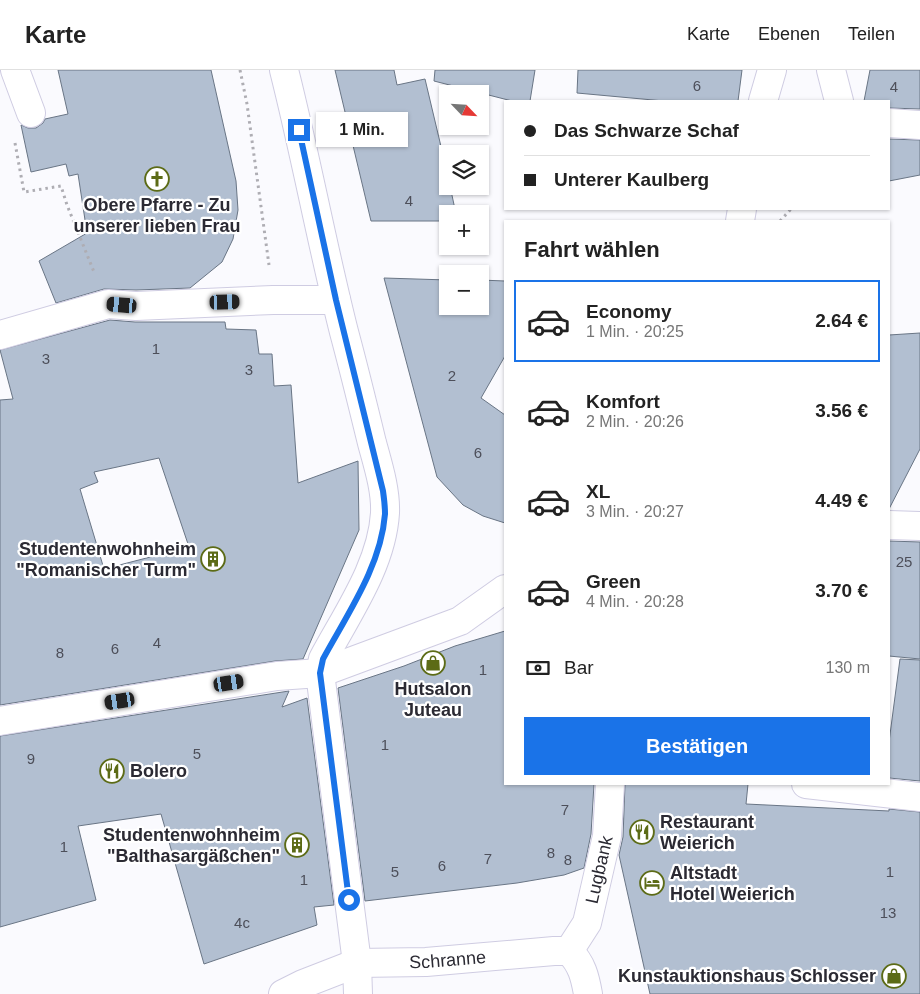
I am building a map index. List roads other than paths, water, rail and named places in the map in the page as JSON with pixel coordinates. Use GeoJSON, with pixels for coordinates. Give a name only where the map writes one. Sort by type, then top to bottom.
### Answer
{"type":"FeatureCollection","features":[{"type":"Feature","properties":{"kind":"street"},"geometry":{"type":"LineString","coordinates":[[15,70],[30,113]]}},
{"type":"Feature","properties":{"kind":"street"},"geometry":{"type":"LineString","coordinates":[[284,70],[336,300],[376,460],[383,491],[385,512],[382,536],[372,566],[323,659],[320,673],[356,963],[358,994]]}},
{"type":"Feature","properties":{"kind":"street"},"geometry":{"type":"LineString","coordinates":[[763,100],[772,70]]}},
{"type":"Feature","properties":{"kind":"street"},"geometry":{"type":"LineString","coordinates":[[831,70],[839,100]]}},
{"type":"Feature","properties":{"kind":"street"},"geometry":{"type":"LineString","coordinates":[[890,123],[920,125]]}},
{"type":"Feature","properties":{"kind":"street"},"geometry":{"type":"LineString","coordinates":[[0,335],[108,304],[136,306],[274,300],[336,300]]}},
{"type":"Feature","properties":{"kind":"street"},"geometry":{"type":"LineString","coordinates":[[890,525],[920,526]]}},
{"type":"Feature","properties":{"kind":"street"},"geometry":{"type":"LineString","coordinates":[[0,721],[277,676],[320,673],[460,622],[504,590]]}},
{"type":"Feature","properties":{"kind":"street","name":"Lugbank"},"geometry":{"type":"LineString","coordinates":[[569,951],[587,922],[606,836],[610,785]]}},
{"type":"Feature","properties":{"kind":"street"},"geometry":{"type":"LineString","coordinates":[[815,785],[920,797]]}},
{"type":"Feature","properties":{"kind":"street"},"geometry":{"type":"LineString","coordinates":[[569,951],[584,972],[588,994]]}},
{"type":"Feature","properties":{"kind":"street","name":"Schranne"},"geometry":{"type":"LineString","coordinates":[[283,994],[356,963],[426,962],[569,951]]}},
{"type":"Feature","properties":{"kind":"place","name":"Obere Pfarre - Zu unserer lieben Frau"},"geometry":{"type":"Point","coordinates":[157,179]}},
{"type":"Feature","properties":{"kind":"place","name":"Studentenwohnheim \"Romanischer Turm\""},"geometry":{"type":"Point","coordinates":[213,559]}},
{"type":"Feature","properties":{"kind":"place","name":"Hutsalon Juteau"},"geometry":{"type":"Point","coordinates":[433,663]}},
{"type":"Feature","properties":{"kind":"place","name":"Bolero"},"geometry":{"type":"Point","coordinates":[112,771]}},
{"type":"Feature","properties":{"kind":"place","name":"Restaurant Weierich"},"geometry":{"type":"Point","coordinates":[642,832]}},
{"type":"Feature","properties":{"kind":"place","name":"Studentenwohnheim \"Balthasargäßchen\""},"geometry":{"type":"Point","coordinates":[297,845]}},
{"type":"Feature","properties":{"kind":"place","name":"Altstadt Hotel Weierich"},"geometry":{"type":"Point","coordinates":[652,883]}},
{"type":"Feature","properties":{"kind":"place","name":"Kunstauktionshaus Schlosser"},"geometry":{"type":"Point","coordinates":[894,976]}}]}
